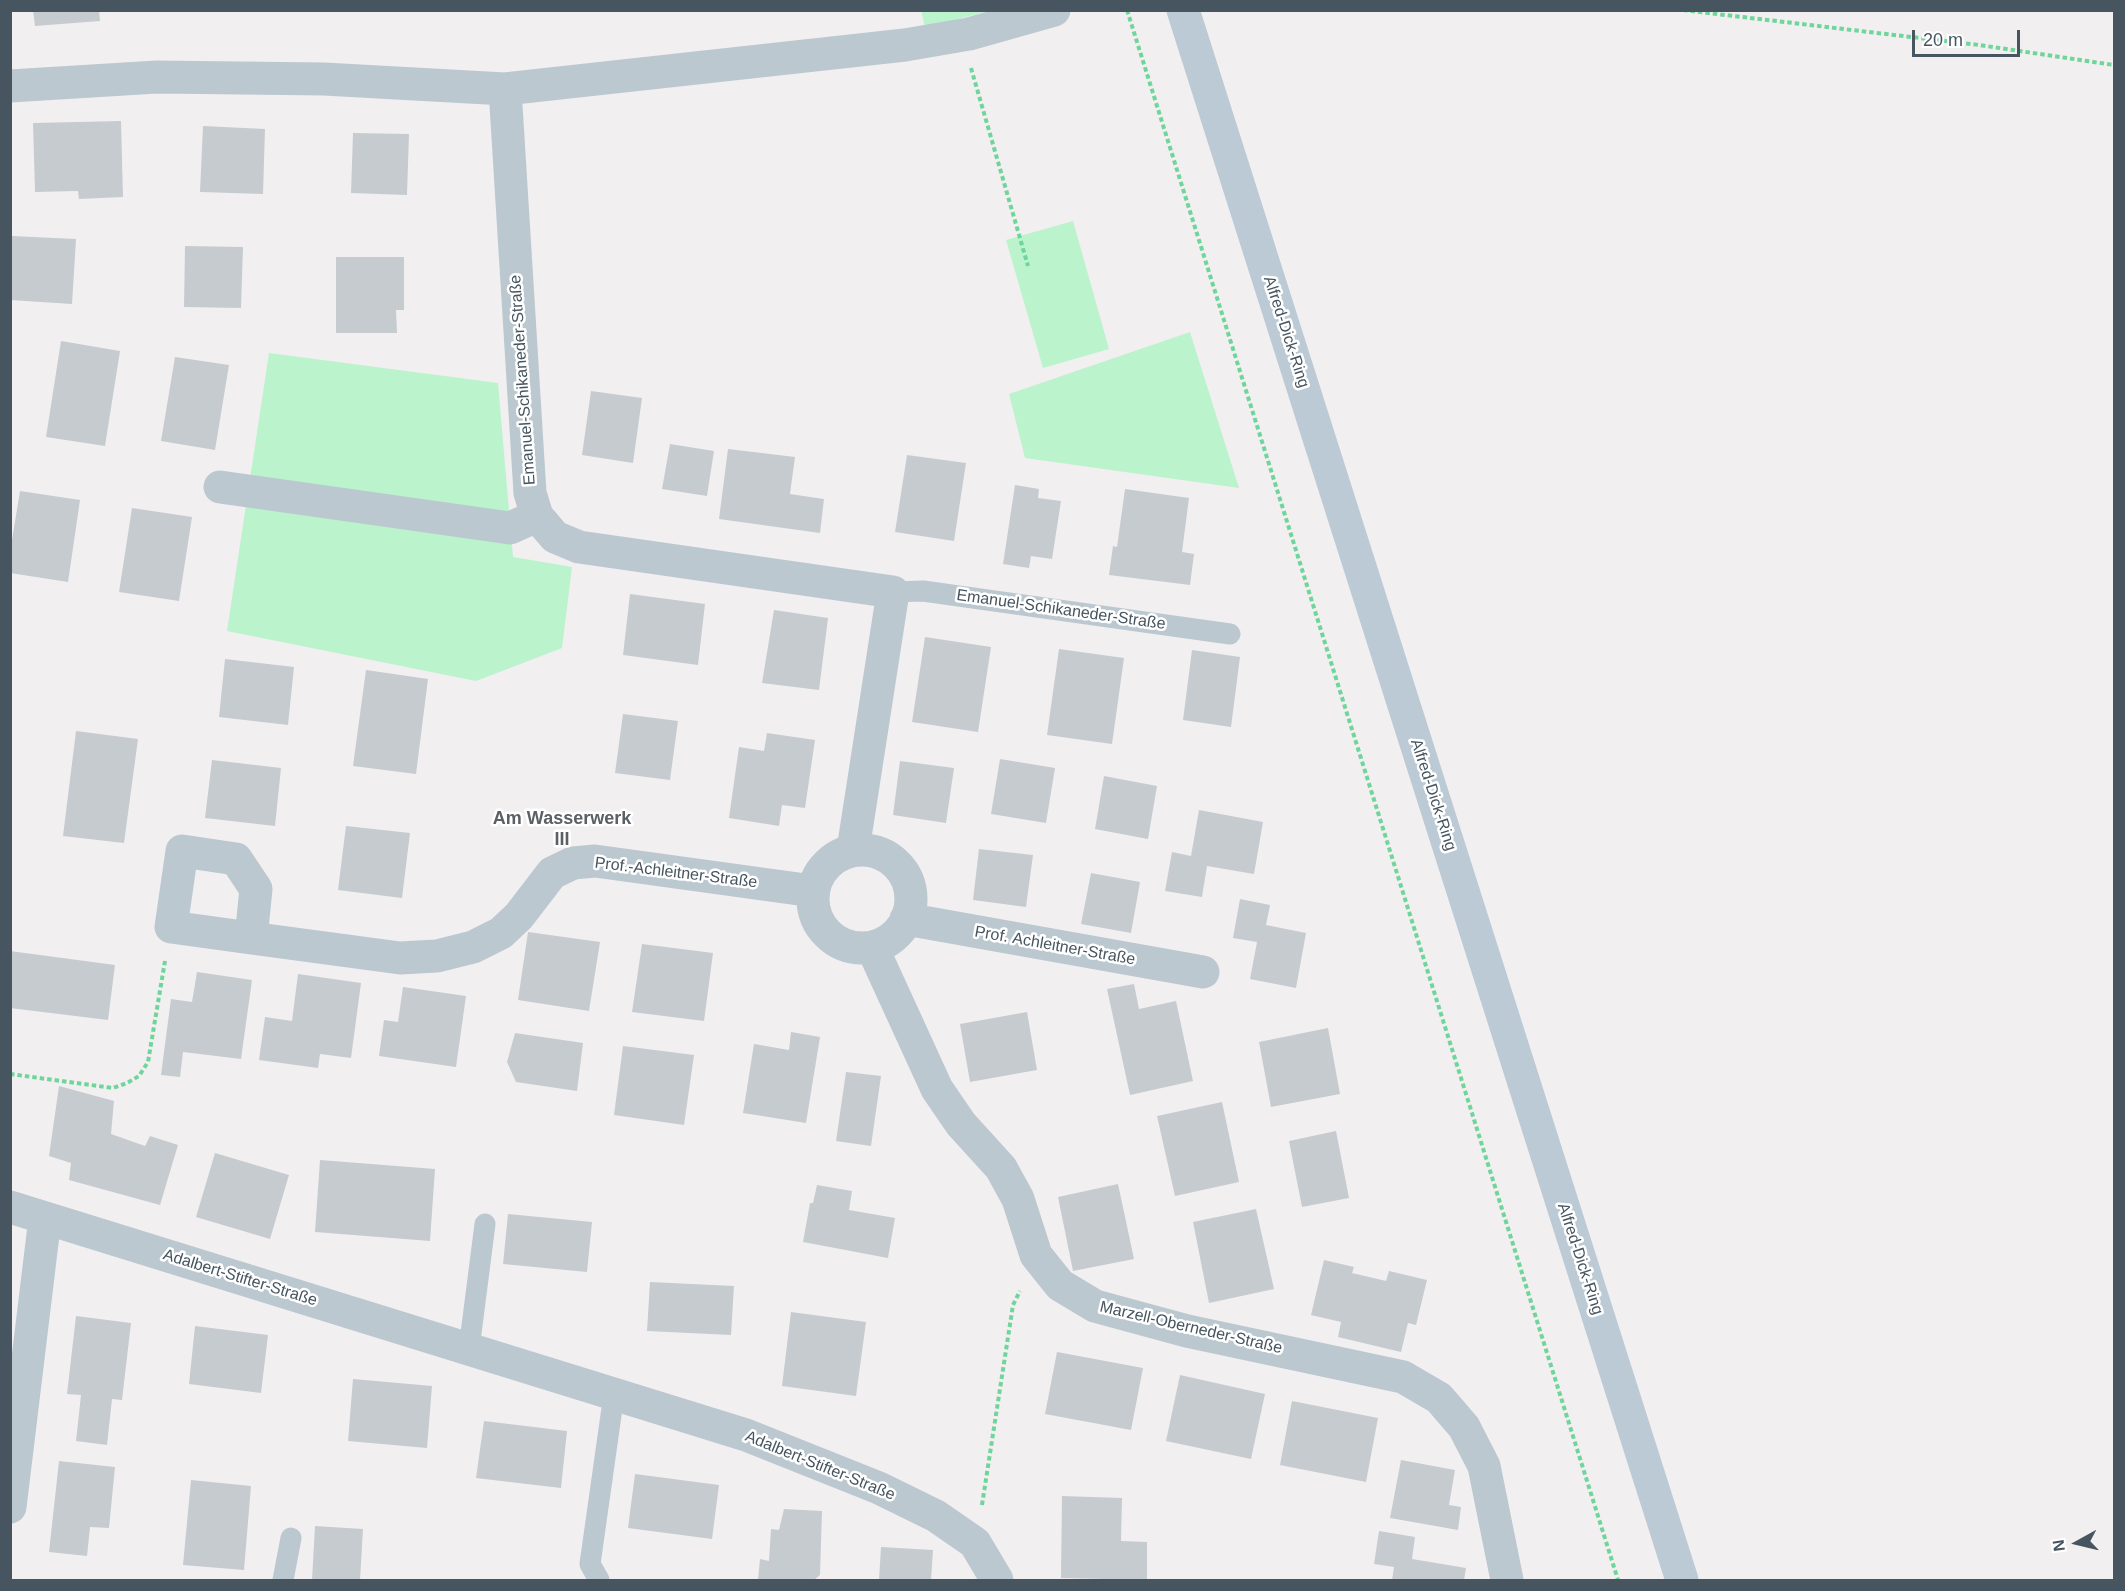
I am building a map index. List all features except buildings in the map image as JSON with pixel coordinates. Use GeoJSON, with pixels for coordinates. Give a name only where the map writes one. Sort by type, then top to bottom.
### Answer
{"type":"FeatureCollection","features":[{"type":"Feature","properties":{"kind":"main road","name":"Alfred-Dick-Ring"},"geometry":{"type":"LineString","coordinates":[[1183,10],[1682,1581]]}},
{"type":"Feature","properties":{"kind":"street"},"geometry":{"type":"LineString","coordinates":[[10,86],[157,77],[324,79],[505,89],[905,45],[961,35],[1054,10]]}},
{"type":"Feature","properties":{"kind":"street","name":"Emanuel-Schikaneder-Straße"},"geometry":{"type":"LineString","coordinates":[[505,89],[530,493],[537,516],[555,537],[579,547],[893,592]]}},
{"type":"Feature","properties":{"kind":"street"},"geometry":{"type":"LineString","coordinates":[[220,487],[510,528],[537,516]]}},
{"type":"Feature","properties":{"kind":"street"},"geometry":{"type":"LineString","coordinates":[[853,850],[893,592]]}},
{"type":"Feature","properties":{"kind":"street"},"geometry":{"type":"LineString","coordinates":[[853,850],[868,850],[882,854],[895,863],[905,875],[910,904],[906,919],[899,932],[887,941],[872,947],[849,946],[828,935],[818,922],[813,907],[813,891],[826,864],[838,855],[853,850]]}},
{"type":"Feature","properties":{"kind":"street"},"geometry":{"type":"LineString","coordinates":[[171,927],[182,851],[236,859],[256,889],[251,938]]}},
{"type":"Feature","properties":{"kind":"street","name":"Prof.-Achleitner-Straße"},"geometry":{"type":"LineString","coordinates":[[171,927],[400,958],[437,957],[472,947],[501,933],[519,916],[552,873],[573,863],[595,861],[813,891]]}},
{"type":"Feature","properties":{"kind":"street","name":"Prof. Achleitner-Straße"},"geometry":{"type":"LineString","coordinates":[[906,919],[1203,972]]}},
{"type":"Feature","properties":{"kind":"street","name":"Marzell-Oberneder-Straße"},"geometry":{"type":"LineString","coordinates":[[872,947],[936,1089],[961,1124],[1001,1168],[1018,1199],[1036,1255],[1060,1285],[1095,1306],[1187,1331],[1403,1377],[1439,1398],[1464,1427],[1484,1466],[1507,1581]]}},
{"type":"Feature","properties":{"kind":"street","name":"Adalbert-Stifter-Straße"},"geometry":{"type":"LineString","coordinates":[[10,1208],[746,1435],[879,1488],[936,1516],[975,1544],[997,1581]]}},
{"type":"Feature","properties":{"kind":"street"},"geometry":{"type":"LineString","coordinates":[[10,1507],[45,1218]]}},
{"type":"Feature","properties":{"kind":"lane","name":"Emanuel-Schikaneder-Straße"},"geometry":{"type":"LineString","coordinates":[[893,592],[922,591],[1230,634]]}},
{"type":"Feature","properties":{"kind":"lane"},"geometry":{"type":"LineString","coordinates":[[469,1349],[484,1224]]}},
{"type":"Feature","properties":{"kind":"lane"},"geometry":{"type":"LineString","coordinates":[[599,1581],[590,1564],[614,1394]]}},
{"type":"Feature","properties":{"kind":"lane"},"geometry":{"type":"LineString","coordinates":[[283,1581],[291,1538]]}},
{"type":"Feature","properties":{"kind":"path"},"geometry":{"type":"LineString","coordinates":[[1127,10],[1618,1581]]}},
{"type":"Feature","properties":{"kind":"path"},"geometry":{"type":"LineString","coordinates":[[1683,10],[1979,45],[2115,65]]}},
{"type":"Feature","properties":{"kind":"path"},"geometry":{"type":"LineString","coordinates":[[961,35],[1028,266]]}},
{"type":"Feature","properties":{"kind":"path"},"geometry":{"type":"LineString","coordinates":[[10,1074],[112,1088],[140,1076],[148,1062],[171,927]]}},
{"type":"Feature","properties":{"kind":"path"},"geometry":{"type":"LineString","coordinates":[[975,1544],[1013,1305],[1036,1255]]}},
{"type":"Feature","properties":{"kind":"green space"},"geometry":{"type":"Polygon","coordinates":[[[921,10],[988,11],[925,28],[921,10]]]}},
{"type":"Feature","properties":{"kind":"green space"},"geometry":{"type":"Polygon","coordinates":[[[1073,221],[1109,349],[1043,368],[1006,240],[1073,221]]]}},
{"type":"Feature","properties":{"kind":"green space"},"geometry":{"type":"Polygon","coordinates":[[[1190,332],[1239,488],[1025,458],[1009,394],[1190,332]]]}},
{"type":"Feature","properties":{"kind":"green space"},"geometry":{"type":"Polygon","coordinates":[[[269,353],[498,383],[513,557],[572,567],[562,648],[476,681],[227,631],[269,353]]]}},
{"type":"Feature","properties":{"kind":"district","name":"Am Wasserwerk III"},"geometry":{"type":"Point","coordinates":[562,829]}}]}
